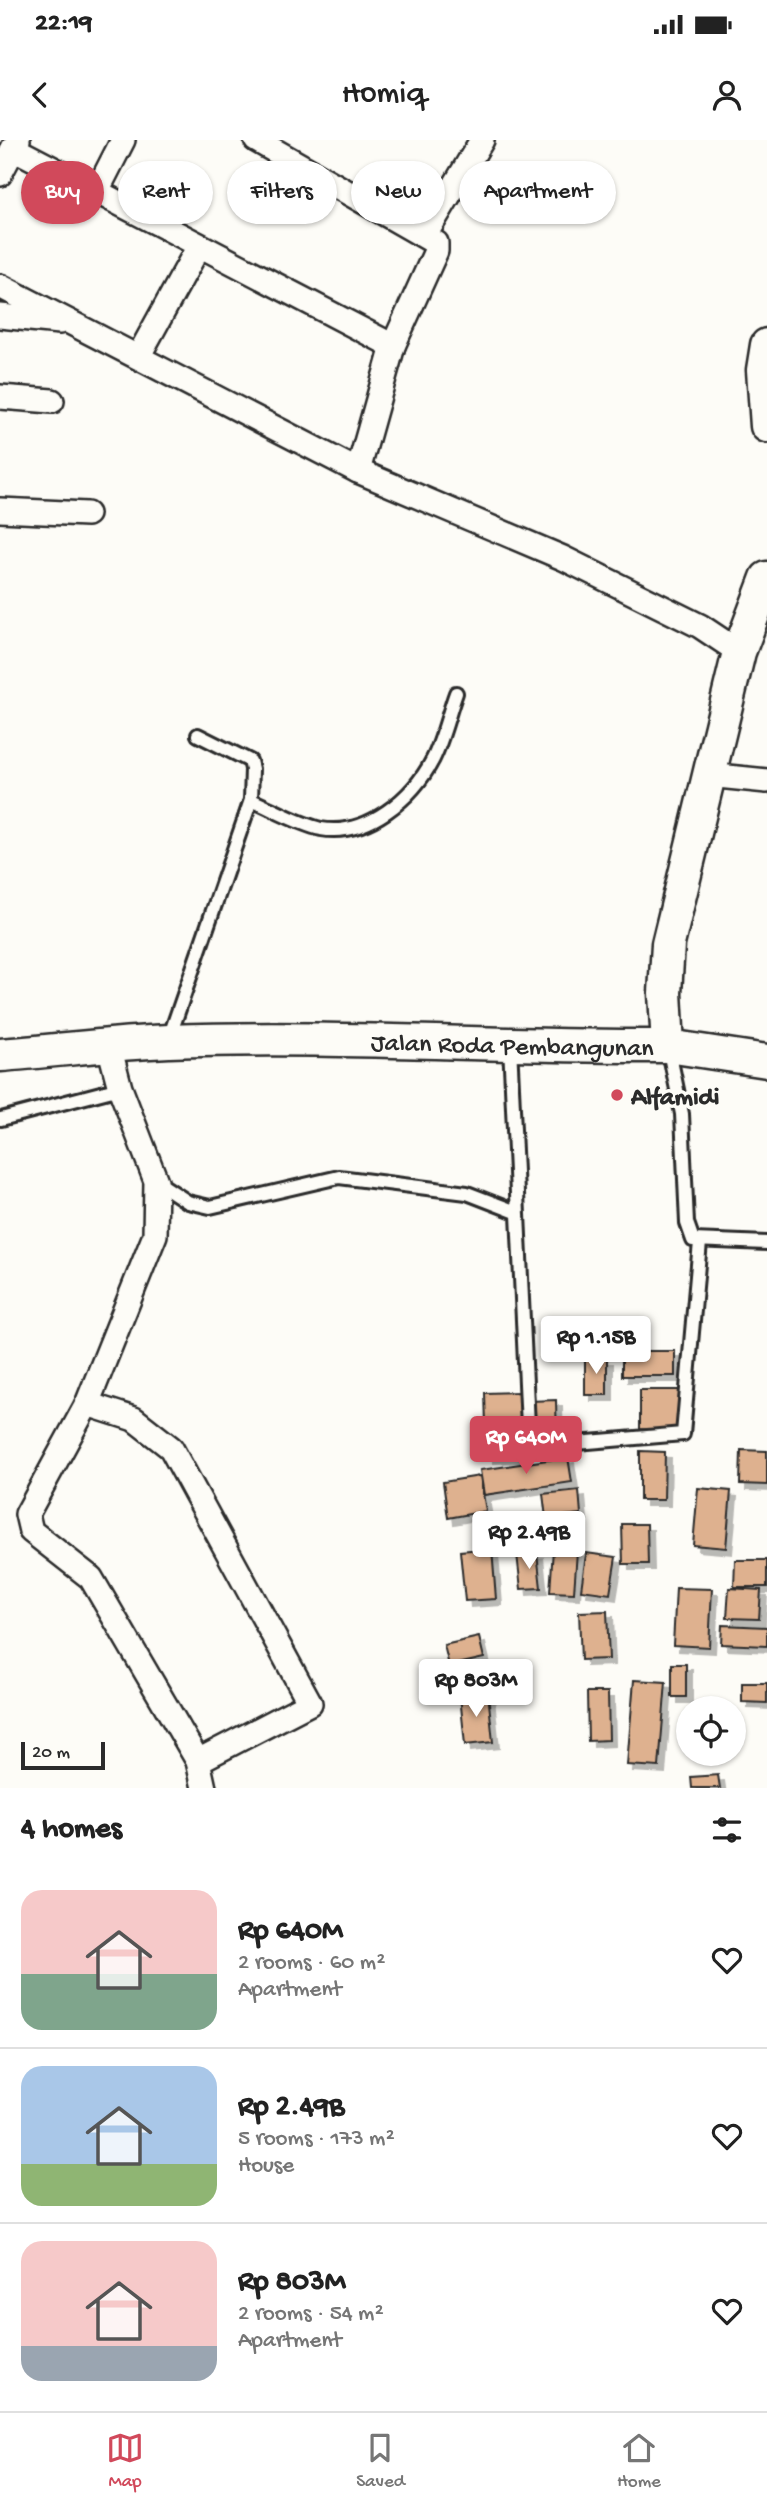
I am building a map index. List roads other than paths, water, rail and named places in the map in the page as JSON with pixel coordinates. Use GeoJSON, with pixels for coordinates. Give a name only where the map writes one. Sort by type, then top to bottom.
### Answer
{"type":"FeatureCollection","features":[{"type":"Feature","properties":{"kind":"street"},"geometry":{"type":"LineString","coordinates":[[104,177],[123,140]]}},
{"type":"Feature","properties":{"kind":"street"},"geometry":{"type":"LineString","coordinates":[[256,140],[434,240],[436,251],[393,346],[358,471]]}},
{"type":"Feature","properties":{"kind":"street"},"geometry":{"type":"LineString","coordinates":[[425,235],[482,140]]}},
{"type":"Feature","properties":{"kind":"street"},"geometry":{"type":"LineString","coordinates":[[0,174],[16,144],[44,161]]}},
{"type":"Feature","properties":{"kind":"street"},"geometry":{"type":"LineString","coordinates":[[104,197],[393,346]]}},
{"type":"Feature","properties":{"kind":"street"},"geometry":{"type":"LineString","coordinates":[[138,357],[199,246]]}},
{"type":"Feature","properties":{"kind":"street"},"geometry":{"type":"LineString","coordinates":[[0,286],[358,471],[563,558],[699,626],[739,652]]}},
{"type":"Feature","properties":{"kind":"street"},"geometry":{"type":"LineString","coordinates":[[0,316],[71,323]]}},
{"type":"Feature","properties":{"kind":"street"},"geometry":{"type":"LineString","coordinates":[[767,345],[763,370],[767,426]]}},
{"type":"Feature","properties":{"kind":"street"},"geometry":{"type":"LineString","coordinates":[[0,397],[52,401]]}},
{"type":"Feature","properties":{"kind":"street"},"geometry":{"type":"LineString","coordinates":[[0,510],[87,514]]}},
{"type":"Feature","properties":{"kind":"street","name":"Jalan Roda Pembangunan"},"geometry":{"type":"LineString","coordinates":[[0,1055],[168,1041],[415,1040],[510,1045],[668,1046],[665,993],[668,944],[739,652],[767,578]]}},
{"type":"Feature","properties":{"kind":"street"},"geometry":{"type":"LineString","coordinates":[[708,775],[767,781]]}},
{"type":"Feature","properties":{"kind":"street"},"geometry":{"type":"LineString","coordinates":[[109,1046],[120,1088],[156,1181],[155,1235],[87,1404],[27,1514],[32,1531],[91,1578],[198,1761],[204,1788]]}},
{"type":"Feature","properties":{"kind":"street"},"geometry":{"type":"LineString","coordinates":[[668,1046],[767,1061]]}},
{"type":"Feature","properties":{"kind":"street"},"geometry":{"type":"LineString","coordinates":[[87,1404],[134,1419],[171,1448],[310,1703],[198,1761]]}},
{"type":"Feature","properties":{"kind":"lane"},"geometry":{"type":"LineString","coordinates":[[251,800],[318,828],[335,830],[379,816],[415,786],[433,759],[456,693]]}},
{"type":"Feature","properties":{"kind":"lane"},"geometry":{"type":"LineString","coordinates":[[168,1041],[251,800],[250,761],[198,735]]}},
{"type":"Feature","properties":{"kind":"lane"},"geometry":{"type":"LineString","coordinates":[[510,1045],[529,1447],[683,1434],[699,1242]]}},
{"type":"Feature","properties":{"kind":"lane"},"geometry":{"type":"LineString","coordinates":[[668,1046],[686,1153],[687,1223],[693,1240],[767,1242]]}},
{"type":"Feature","properties":{"kind":"lane"},"geometry":{"type":"LineString","coordinates":[[1,1119],[120,1088]]}},
{"type":"Feature","properties":{"kind":"lane"},"geometry":{"type":"LineString","coordinates":[[156,1181],[188,1202],[209,1207],[339,1177],[467,1193],[516,1212]]}},
{"type":"Feature","properties":{"kind":"place","name":"Alfamidi"},"geometry":{"type":"Point","coordinates":[617,1095]}}]}
